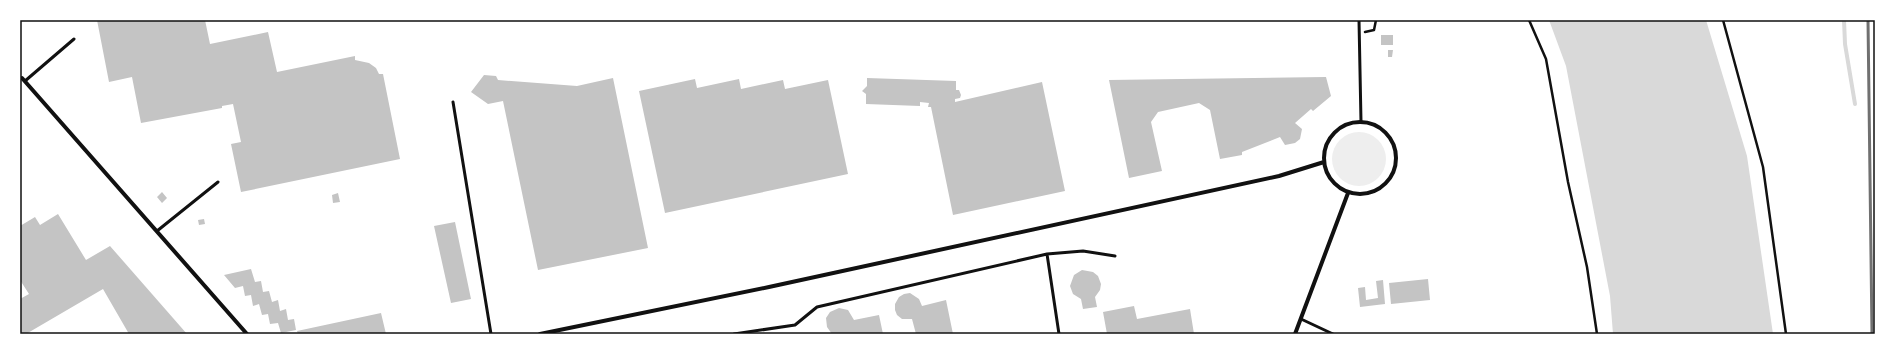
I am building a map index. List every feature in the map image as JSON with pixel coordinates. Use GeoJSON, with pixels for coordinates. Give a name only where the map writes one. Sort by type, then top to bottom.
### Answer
{"type":"FeatureCollection","features":[{"type":"Feature","properties":{"kind":"street"},"geometry":{"type":"LineString","coordinates":[[24,79],[247,334]]}},
{"type":"Feature","properties":{"kind":"street"},"geometry":{"type":"LineString","coordinates":[[1361,122],[1373,125],[1384,131],[1392,141],[1396,152],[1396,165],[1392,177],[1384,186],[1373,192],[1361,195],[1348,193],[1339,188],[1332,181],[1324,162],[1325,150],[1330,139],[1338,130],[1349,124],[1361,122]]}},
{"type":"Feature","properties":{"kind":"street"},"geometry":{"type":"LineString","coordinates":[[540,334],[769,287],[1263,180],[1324,162]]}},
{"type":"Feature","properties":{"kind":"street"},"geometry":{"type":"LineString","coordinates":[[1295,334],[1348,193]]}},
{"type":"Feature","properties":{"kind":"lane"},"geometry":{"type":"LineString","coordinates":[[1359,20],[1361,122]]}},
{"type":"Feature","properties":{"kind":"lane"},"geometry":{"type":"LineString","coordinates":[[24,79],[74,38]]}},
{"type":"Feature","properties":{"kind":"lane"},"geometry":{"type":"LineString","coordinates":[[453,102],[491,334]]}},
{"type":"Feature","properties":{"kind":"lane"},"geometry":{"type":"LineString","coordinates":[[157,230],[218,182]]}},
{"type":"Feature","properties":{"kind":"lane"},"geometry":{"type":"LineString","coordinates":[[734,334],[795,325],[817,307],[1047,254],[1083,251],[1115,256]]}},
{"type":"Feature","properties":{"kind":"lane"},"geometry":{"type":"LineString","coordinates":[[1047,254],[1059,334]]}},
{"type":"Feature","properties":{"kind":"lane"},"geometry":{"type":"LineString","coordinates":[[1301,319],[1333,334]]}},
{"type":"Feature","properties":{"kind":"path"},"geometry":{"type":"LineString","coordinates":[[1359,38],[1364,32],[1374,30],[1376,20]]}},
{"type":"Feature","properties":{"kind":"path"},"geometry":{"type":"LineString","coordinates":[[1529,20],[1546,59],[1568,182],[1587,267],[1597,334]]}},
{"type":"Feature","properties":{"kind":"path"},"geometry":{"type":"LineString","coordinates":[[1723,20],[1763,167],[1786,334]]}},
{"type":"Feature","properties":{"kind":"shaded area"},"geometry":{"type":"Polygon","coordinates":[[[1549,20],[1706,20],[1747,156],[1773,334],[1613,334],[1610,296],[1566,66],[1549,20]]]}},
{"type":"Feature","properties":{"kind":"shaded area"},"geometry":{"type":"Polygon","coordinates":[[[1359,132],[1369,134],[1378,140],[1384,149],[1386,159],[1384,169],[1378,178],[1369,184],[1359,186],[1349,184],[1340,178],[1334,169],[1332,159],[1334,149],[1340,140],[1349,134],[1359,132]]]}},
{"type":"Feature","properties":{"kind":"building"},"geometry":{"type":"Polygon","coordinates":[[[97,20],[205,20],[210,44],[268,32],[277,72],[355,56],[355,60],[369,63],[376,68],[379,74],[383,74],[400,159],[241,192],[231,144],[241,142],[233,104],[222,106],[222,108],[141,123],[132,77],[109,82],[97,20]]]}},
{"type":"Feature","properties":{"kind":"building"},"geometry":{"type":"Polygon","coordinates":[[[1381,35],[1393,35],[1393,45],[1381,45],[1381,35]]]}},
{"type":"Feature","properties":{"kind":"building"},"geometry":{"type":"Polygon","coordinates":[[[1388,50],[1393,50],[1392,57],[1388,57],[1388,50]]]}},
{"type":"Feature","properties":{"kind":"building"},"geometry":{"type":"Polygon","coordinates":[[[484,75],[496,76],[498,80],[577,86],[613,78],[648,248],[538,270],[503,101],[488,104],[471,92],[484,75]]]}},
{"type":"Feature","properties":{"kind":"building"},"geometry":{"type":"Polygon","coordinates":[[[1326,77],[1331,96],[1313,111],[1311,109],[1295,123],[1302,129],[1300,139],[1295,143],[1285,145],[1280,137],[1242,152],[1242,155],[1220,159],[1210,110],[1199,103],[1158,112],[1151,122],[1162,171],[1129,178],[1109,80],[1326,77]]]}},
{"type":"Feature","properties":{"kind":"building"},"geometry":{"type":"Polygon","coordinates":[[[867,78],[956,81],[956,90],[959,90],[961,95],[960,98],[955,99],[955,102],[1042,82],[1065,191],[953,215],[931,107],[928,107],[929,103],[920,102],[920,106],[866,104],[866,94],[862,91],[867,86],[867,78]]]}},
{"type":"Feature","properties":{"kind":"building"},"geometry":{"type":"Polygon","coordinates":[[[695,79],[697,88],[739,79],[741,89],[783,80],[785,89],[828,80],[848,174],[665,213],[639,91],[695,79]]]}},
{"type":"Feature","properties":{"kind":"building"},"geometry":{"type":"Polygon","coordinates":[[[162,192],[167,198],[162,203],[157,197],[162,192]]]}},
{"type":"Feature","properties":{"kind":"building"},"geometry":{"type":"Polygon","coordinates":[[[338,193],[340,202],[333,203],[332,195],[338,193]]]}},
{"type":"Feature","properties":{"kind":"building"},"geometry":{"type":"Polygon","coordinates":[[[58,214],[86,260],[110,246],[187,334],[129,334],[103,289],[26,334],[20,334],[20,299],[29,294],[20,280],[20,226],[35,217],[40,225],[58,214]]]}},
{"type":"Feature","properties":{"kind":"building"},"geometry":{"type":"Polygon","coordinates":[[[204,219],[205,224],[199,225],[198,220],[204,219]]]}},
{"type":"Feature","properties":{"kind":"building"},"geometry":{"type":"Polygon","coordinates":[[[455,222],[471,299],[451,303],[434,226],[455,222]]]}},
{"type":"Feature","properties":{"kind":"building"},"geometry":{"type":"Polygon","coordinates":[[[251,269],[255,282],[261,281],[263,292],[269,291],[272,302],[278,300],[280,311],[286,309],[288,320],[294,319],[296,330],[281,333],[278,323],[270,324],[268,314],[262,315],[259,304],[253,306],[251,295],[245,296],[243,286],[235,288],[224,275],[251,269]]]}},
{"type":"Feature","properties":{"kind":"building"},"geometry":{"type":"Polygon","coordinates":[[[1082,270],[1093,272],[1098,276],[1101,284],[1100,290],[1095,297],[1097,307],[1083,309],[1081,299],[1073,294],[1070,286],[1074,275],[1082,270]]]}},
{"type":"Feature","properties":{"kind":"building"},"geometry":{"type":"Polygon","coordinates":[[[1428,279],[1430,300],[1391,304],[1389,283],[1428,279]]]}},
{"type":"Feature","properties":{"kind":"building"},"geometry":{"type":"Polygon","coordinates":[[[1383,280],[1385,304],[1360,307],[1358,288],[1365,287],[1366,300],[1378,298],[1376,281],[1383,280]]]}},
{"type":"Feature","properties":{"kind":"building"},"geometry":{"type":"Polygon","coordinates":[[[910,293],[919,299],[922,306],[946,300],[953,334],[916,334],[912,319],[902,319],[897,315],[895,310],[895,304],[899,297],[910,293]]]}},
{"type":"Feature","properties":{"kind":"building"},"geometry":{"type":"Polygon","coordinates":[[[1134,306],[1137,319],[1190,309],[1194,334],[1107,334],[1103,312],[1134,306]]]}},
{"type":"Feature","properties":{"kind":"building"},"geometry":{"type":"Polygon","coordinates":[[[839,308],[848,310],[854,320],[879,315],[883,334],[832,334],[827,327],[826,318],[830,312],[839,308]]]}},
{"type":"Feature","properties":{"kind":"building"},"geometry":{"type":"Polygon","coordinates":[[[381,313],[386,334],[298,334],[297,331],[381,313]]]}},
{"type":"Feature","properties":{"kind":"waterway"},"geometry":{"type":"LineString","coordinates":[[1844,20],[1845,44],[1855,104]]}},
{"type":"Feature","properties":{"kind":"railway"},"geometry":{"type":"LineString","coordinates":[[1868,20],[1872,334]]}}]}
